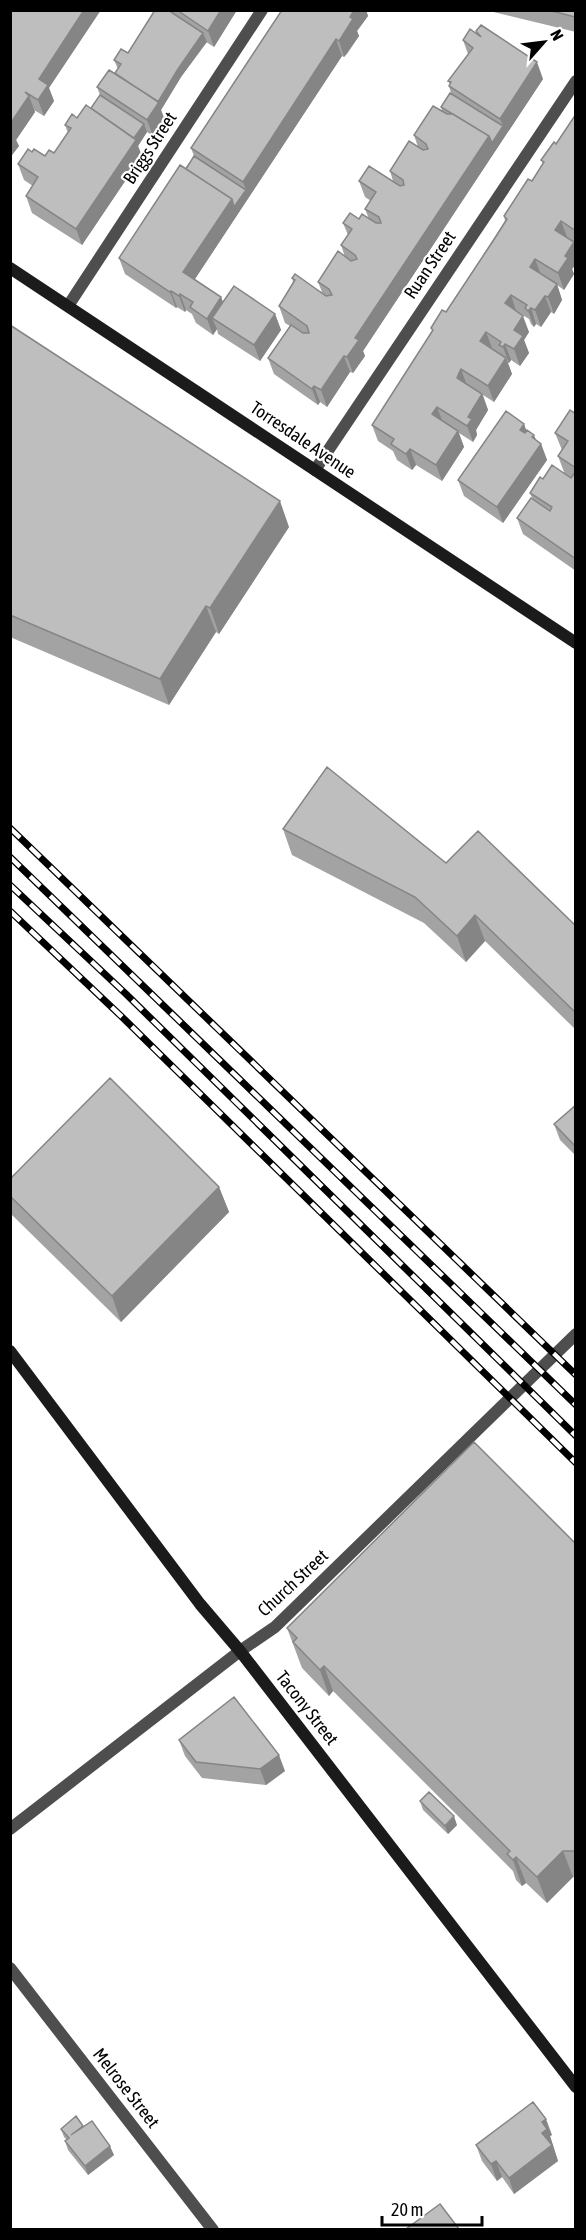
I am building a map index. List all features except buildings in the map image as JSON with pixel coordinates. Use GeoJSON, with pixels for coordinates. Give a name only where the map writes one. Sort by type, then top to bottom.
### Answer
{"type":"FeatureCollection","features":[{"type":"Feature","properties":{"kind":"main road","name":"Torresdale Avenue"},"geometry":{"type":"LineString","coordinates":[[10,268],[573,637]]}},
{"type":"Feature","properties":{"kind":"main road","name":"Tacony Street"},"geometry":{"type":"LineString","coordinates":[[10,1351],[200,1604],[240,1651],[576,2087]]}},
{"type":"Feature","properties":{"kind":"street","name":"Briggs Street"},"geometry":{"type":"LineString","coordinates":[[68,306],[262,10]]}},
{"type":"Feature","properties":{"kind":"street","name":"Ruan Street"},"geometry":{"type":"LineString","coordinates":[[315,470],[576,81]]}},
{"type":"Feature","properties":{"kind":"street","name":"Church Street"},"geometry":{"type":"LineString","coordinates":[[10,1829],[240,1651],[275,1627],[576,1334]]}},
{"type":"Feature","properties":{"kind":"street","name":"Melrose Street"},"geometry":{"type":"LineString","coordinates":[[10,1968],[213,2229]]}},
{"type":"Feature","properties":{"kind":"railway"},"geometry":{"type":"LineString","coordinates":[[10,828],[576,1375]]}},
{"type":"Feature","properties":{"kind":"railway"},"geometry":{"type":"LineString","coordinates":[[10,857],[576,1405]]}},
{"type":"Feature","properties":{"kind":"railway"},"geometry":{"type":"LineString","coordinates":[[10,885],[126,994],[576,1436]]}},
{"type":"Feature","properties":{"kind":"railway"},"geometry":{"type":"LineString","coordinates":[[10,911],[121,1016],[576,1463]]}}]}
